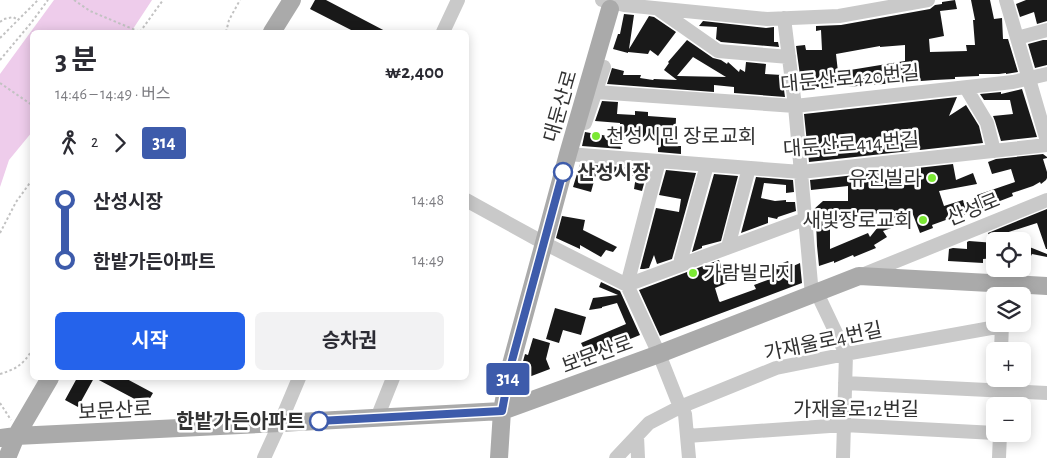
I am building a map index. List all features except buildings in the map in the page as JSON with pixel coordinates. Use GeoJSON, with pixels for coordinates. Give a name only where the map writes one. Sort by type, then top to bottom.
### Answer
{"type":"FeatureCollection","features":[{"type":"Feature","properties":{"kind":"main road"},"geometry":{"type":"LineString","coordinates":[[273,30],[292,0]]}},
{"type":"Feature","properties":{"kind":"main road","name":"대둔산로"},"geometry":{"type":"LineString","coordinates":[[499,458],[502,411],[510,368],[544,243],[575,155],[574,132],[606,5]]}},
{"type":"Feature","properties":{"kind":"main road","name":"보문산로"},"geometry":{"type":"LineString","coordinates":[[10,433],[280,423],[502,411],[659,354],[859,276],[986,288]]}},
{"type":"Feature","properties":{"kind":"main road","name":"보문산로"},"geometry":{"type":"LineString","coordinates":[[1031,287],[1047,286]]}},
{"type":"Feature","properties":{"kind":"main road"},"geometry":{"type":"LineString","coordinates":[[7,458],[10,433],[49,380]]}},
{"type":"Feature","properties":{"kind":"street"},"geometry":{"type":"LineString","coordinates":[[444,30],[458,0]]}},
{"type":"Feature","properties":{"kind":"street"},"geometry":{"type":"LineString","coordinates":[[606,5],[624,5],[767,19],[839,16],[928,0]]}},
{"type":"Feature","properties":{"kind":"street"},"geometry":{"type":"LineString","coordinates":[[1006,0],[1047,141]]}},
{"type":"Feature","properties":{"kind":"street"},"geometry":{"type":"LineString","coordinates":[[658,8],[718,51],[789,57]]}},
{"type":"Feature","properties":{"kind":"street"},"geometry":{"type":"LineString","coordinates":[[784,18],[795,106],[796,172],[805,219],[815,294],[846,354],[842,458]]}},
{"type":"Feature","properties":{"kind":"street"},"geometry":{"type":"LineString","coordinates":[[1017,38],[1047,30]]}},
{"type":"Feature","properties":{"kind":"street"},"geometry":{"type":"LineString","coordinates":[[574,132],[583,128],[604,67]]}},
{"type":"Feature","properties":{"kind":"street","name":"대둔산로420번길"},"geometry":{"type":"LineString","coordinates":[[596,92],[795,106],[966,88],[1013,82],[1047,74]]}},
{"type":"Feature","properties":{"kind":"street"},"geometry":{"type":"LineString","coordinates":[[966,88],[987,123],[994,151]]}},
{"type":"Feature","properties":{"kind":"street","name":"대둔산로414번길"},"geometry":{"type":"LineString","coordinates":[[575,155],[796,172],[1047,145]]}},
{"type":"Feature","properties":{"kind":"street"},"geometry":{"type":"LineString","coordinates":[[627,284],[660,161]]}},
{"type":"Feature","properties":{"kind":"street"},"geometry":{"type":"LineString","coordinates":[[682,264],[681,259],[707,165]]}},
{"type":"Feature","properties":{"kind":"street"},"geometry":{"type":"LineString","coordinates":[[728,247],[748,168]]}},
{"type":"Feature","properties":{"kind":"street","name":"산성로"},"geometry":{"type":"LineString","coordinates":[[859,276],[1047,200]]}},
{"type":"Feature","properties":{"kind":"street"},"geometry":{"type":"LineString","coordinates":[[469,202],[544,243],[627,284],[659,354],[680,408],[685,414],[690,458]]}},
{"type":"Feature","properties":{"kind":"street"},"geometry":{"type":"LineString","coordinates":[[627,284],[805,219]]}},
{"type":"Feature","properties":{"kind":"street","name":"가재울로4번길"},"geometry":{"type":"LineString","coordinates":[[616,458],[649,423],[776,368],[986,328]]}},
{"type":"Feature","properties":{"kind":"street"},"geometry":{"type":"LineString","coordinates":[[264,458],[298,380]]}},
{"type":"Feature","properties":{"kind":"street"},"geometry":{"type":"LineString","coordinates":[[377,418],[393,380]]}},
{"type":"Feature","properties":{"kind":"street"},"geometry":{"type":"LineString","coordinates":[[845,382],[986,384]]}},
{"type":"Feature","properties":{"kind":"street"},"geometry":{"type":"LineString","coordinates":[[1016,387],[1047,393]]}},
{"type":"Feature","properties":{"kind":"street","name":"가재울로12번길"},"geometry":{"type":"LineString","coordinates":[[688,436],[844,425],[986,433]]}},
{"type":"Feature","properties":{"kind":"street"},"geometry":{"type":"LineString","coordinates":[[637,436],[638,458]]}},
{"type":"Feature","properties":{"kind":"street"},"geometry":{"type":"LineString","coordinates":[[999,458],[1000,442]]}},
{"type":"Feature","properties":{"kind":"path"},"geometry":{"type":"LineString","coordinates":[[0,38],[38,0]]}},
{"type":"Feature","properties":{"kind":"path"},"geometry":{"type":"LineString","coordinates":[[0,60],[48,0]]}},
{"type":"Feature","properties":{"kind":"path"},"geometry":{"type":"LineString","coordinates":[[74,0],[90,11],[135,30]]}},
{"type":"Feature","properties":{"kind":"path"},"geometry":{"type":"LineString","coordinates":[[141,30],[163,0]]}},
{"type":"Feature","properties":{"kind":"path"},"geometry":{"type":"LineString","coordinates":[[226,30],[229,20],[240,0]]}},
{"type":"Feature","properties":{"kind":"path"},"geometry":{"type":"LineString","coordinates":[[0,22],[13,17],[18,20]]}},
{"type":"Feature","properties":{"kind":"path"},"geometry":{"type":"LineString","coordinates":[[0,83],[30,104]]}},
{"type":"Feature","properties":{"kind":"path"},"geometry":{"type":"LineString","coordinates":[[0,233],[16,202],[30,183]]}},
{"type":"Feature","properties":{"kind":"path"},"geometry":{"type":"LineString","coordinates":[[0,374],[19,367],[30,353]]}},
{"type":"Feature","properties":{"kind":"path"},"geometry":{"type":"LineString","coordinates":[[0,403],[10,433]]}},
{"type":"Feature","properties":{"kind":"shaded area"},"geometry":{"type":"Polygon","coordinates":[[[54,0],[152,0],[132,30],[32,30],[54,0]]]}},
{"type":"Feature","properties":{"kind":"shaded area"},"geometry":{"type":"Polygon","coordinates":[[[30,33],[30,134],[9,160],[0,187],[0,74],[30,33]]]}},
{"type":"Feature","properties":{"kind":"bus line","name":"314"},"geometry":{"type":"LineString","coordinates":[[319,421],[502,411],[510,368],[563,172]]}},
{"type":"Feature","properties":{"kind":"place","name":"천성시민 장로교회"},"geometry":{"type":"Point","coordinates":[596,136]}},
{"type":"Feature","properties":{"kind":"place","name":"산성시장"},"geometry":{"type":"Point","coordinates":[563,172]}},
{"type":"Feature","properties":{"kind":"place","name":"유진빌라"},"geometry":{"type":"Point","coordinates":[932,178]}},
{"type":"Feature","properties":{"kind":"place","name":"새빛장로교회"},"geometry":{"type":"Point","coordinates":[923,220]}},
{"type":"Feature","properties":{"kind":"place","name":"가람빌리지"},"geometry":{"type":"Point","coordinates":[693,273]}},
{"type":"Feature","properties":{"kind":"place","name":"한밭가든아파트"},"geometry":{"type":"Point","coordinates":[319,421]}}]}
